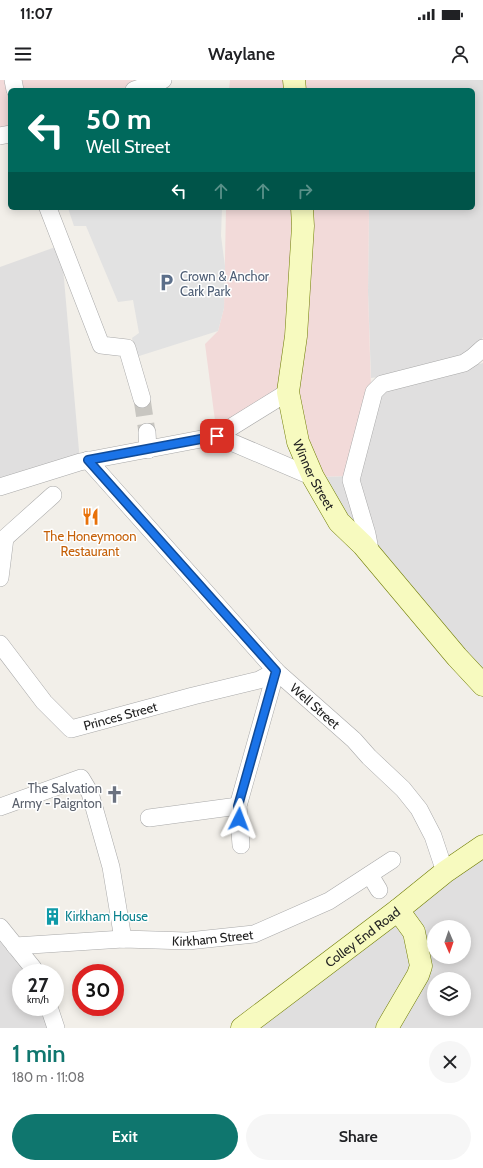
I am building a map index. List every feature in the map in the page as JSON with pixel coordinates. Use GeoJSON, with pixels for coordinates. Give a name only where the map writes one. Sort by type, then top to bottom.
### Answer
{"type":"FeatureCollection","features":[{"type":"Feature","properties":{"kind":"street"},"geometry":{"type":"LineString","coordinates":[[140,88],[163,80]]}},
{"type":"Feature","properties":{"kind":"street"},"geometry":{"type":"LineString","coordinates":[[49,210],[101,345],[127,348],[142,399]]}},
{"type":"Feature","properties":{"kind":"street","name":"Winner Street"},"geometry":{"type":"LineString","coordinates":[[302,210],[303,226],[296,336],[288,392],[298,442],[313,477],[339,522],[363,545],[457,657],[483,685]]}},
{"type":"Feature","properties":{"kind":"street"},"geometry":{"type":"LineString","coordinates":[[371,555],[367,534],[351,480],[374,392],[382,384],[464,363],[483,348]]}},
{"type":"Feature","properties":{"kind":"street"},"geometry":{"type":"LineString","coordinates":[[0,487],[88,460],[217,436],[288,392]]}},
{"type":"Feature","properties":{"kind":"street"},"geometry":{"type":"LineString","coordinates":[[147,432],[148,450]]}},
{"type":"Feature","properties":{"kind":"street"},"geometry":{"type":"LineString","coordinates":[[217,436],[313,477]]}},
{"type":"Feature","properties":{"kind":"street","name":"Well Street"},"geometry":{"type":"LineString","coordinates":[[88,460],[276,671],[354,740],[369,757],[403,789],[419,809],[430,829],[445,872]]}},
{"type":"Feature","properties":{"kind":"street"},"geometry":{"type":"LineString","coordinates":[[0,578],[5,538],[53,496]]}},
{"type":"Feature","properties":{"kind":"street","name":"Princes Street"},"geometry":{"type":"LineString","coordinates":[[0,644],[44,702],[71,729],[259,680],[276,671]]}},
{"type":"Feature","properties":{"kind":"street"},"geometry":{"type":"LineString","coordinates":[[241,845],[238,806],[276,671]]}},
{"type":"Feature","properties":{"kind":"street"},"geometry":{"type":"LineString","coordinates":[[0,807],[81,778],[90,793],[111,867],[124,939]]}},
{"type":"Feature","properties":{"kind":"street"},"geometry":{"type":"LineString","coordinates":[[149,818],[238,806]]}},
{"type":"Feature","properties":{"kind":"street","name":"Colley End Road"},"geometry":{"type":"LineString","coordinates":[[242,1028],[398,910],[445,872],[483,846]]}},
{"type":"Feature","properties":{"kind":"street","name":"Kirkham Street"},"geometry":{"type":"LineString","coordinates":[[15,946],[124,939],[188,941],[254,934],[329,901],[392,860]]}},
{"type":"Feature","properties":{"kind":"street"},"geometry":{"type":"LineString","coordinates":[[370,874],[380,890]]}},
{"type":"Feature","properties":{"kind":"street"},"geometry":{"type":"LineString","coordinates":[[387,1028],[418,975],[421,966],[414,932],[398,910]]}},
{"type":"Feature","properties":{"kind":"street"},"geometry":{"type":"LineString","coordinates":[[0,927],[30,964]]}},
{"type":"Feature","properties":{"kind":"street"},"geometry":{"type":"LineString","coordinates":[[51,1016],[56,1028]]}},
{"type":"Feature","properties":{"kind":"shaded area"},"geometry":{"type":"Polygon","coordinates":[[[0,80],[163,80],[140,88],[8,88],[8,134],[0,136],[0,80]]]}},
{"type":"Feature","properties":{"kind":"shaded area"},"geometry":{"type":"Polygon","coordinates":[[[230,80],[370,80],[370,88],[229,88],[230,80]]]}},
{"type":"Feature","properties":{"kind":"shaded area"},"geometry":{"type":"Polygon","coordinates":[[[370,80],[483,80],[483,337],[478,346],[463,356],[387,376],[371,378],[368,292],[369,210],[475,210],[475,88],[370,88],[370,80]]]}},
{"type":"Feature","properties":{"kind":"shaded area","name":"Crown & Anchor Cark Park"},"geometry":{"type":"Polygon","coordinates":[[[69,210],[222,210],[221,236],[225,266],[224,308],[218,331],[136,357],[132,338],[139,333],[133,300],[118,302],[86,226],[74,226],[69,210]]]}},
{"type":"Feature","properties":{"kind":"shaded area"},"geometry":{"type":"Polygon","coordinates":[[[226,210],[369,210],[368,292],[371,389],[347,476],[313,477],[288,392],[217,436],[205,344],[218,331],[224,308],[226,210]]]}},
{"type":"Feature","properties":{"kind":"shaded area"},"geometry":{"type":"Polygon","coordinates":[[[61,245],[80,462],[0,487],[0,267],[61,245]]]}},
{"type":"Feature","properties":{"kind":"shaded area"},"geometry":{"type":"Polygon","coordinates":[[[483,363],[483,685],[313,477],[355,476],[378,395],[387,387],[431,378],[483,363]]]}},
{"type":"Feature","properties":{"kind":"shaded area"},"geometry":{"type":"Polygon","coordinates":[[[483,846],[483,1028],[242,1028],[483,846]]]}},
{"type":"Feature","properties":{"kind":"shaded area"},"geometry":{"type":"Polygon","coordinates":[[[0,927],[29,964],[12,964],[12,1016],[52,1016],[56,1028],[0,1028],[0,927]]]}},
{"type":"Feature","properties":{"kind":"tunnel"},"geometry":{"type":"LineString","coordinates":[[142,399],[147,432]]}},
{"type":"Feature","properties":{"kind":"place","name":"Crown & Anchor Cark Park"},"geometry":{"type":"Point","coordinates":[167,283]}},
{"type":"Feature","properties":{"kind":"place","name":"The Honeymoon Restaurant"},"geometry":{"type":"Point","coordinates":[90,517]}},
{"type":"Feature","properties":{"kind":"place","name":"The Salvation Army - Paignton"},"geometry":{"type":"Point","coordinates":[115,795]}},
{"type":"Feature","properties":{"kind":"place","name":"Kirkham House"},"geometry":{"type":"Point","coordinates":[52,916]}},
{"type":"Feature","properties":{"kind":"route"},"geometry":{"type":"LineString","coordinates":[[217,436],[88,460],[276,671],[238,806],[239,819]]}}]}
